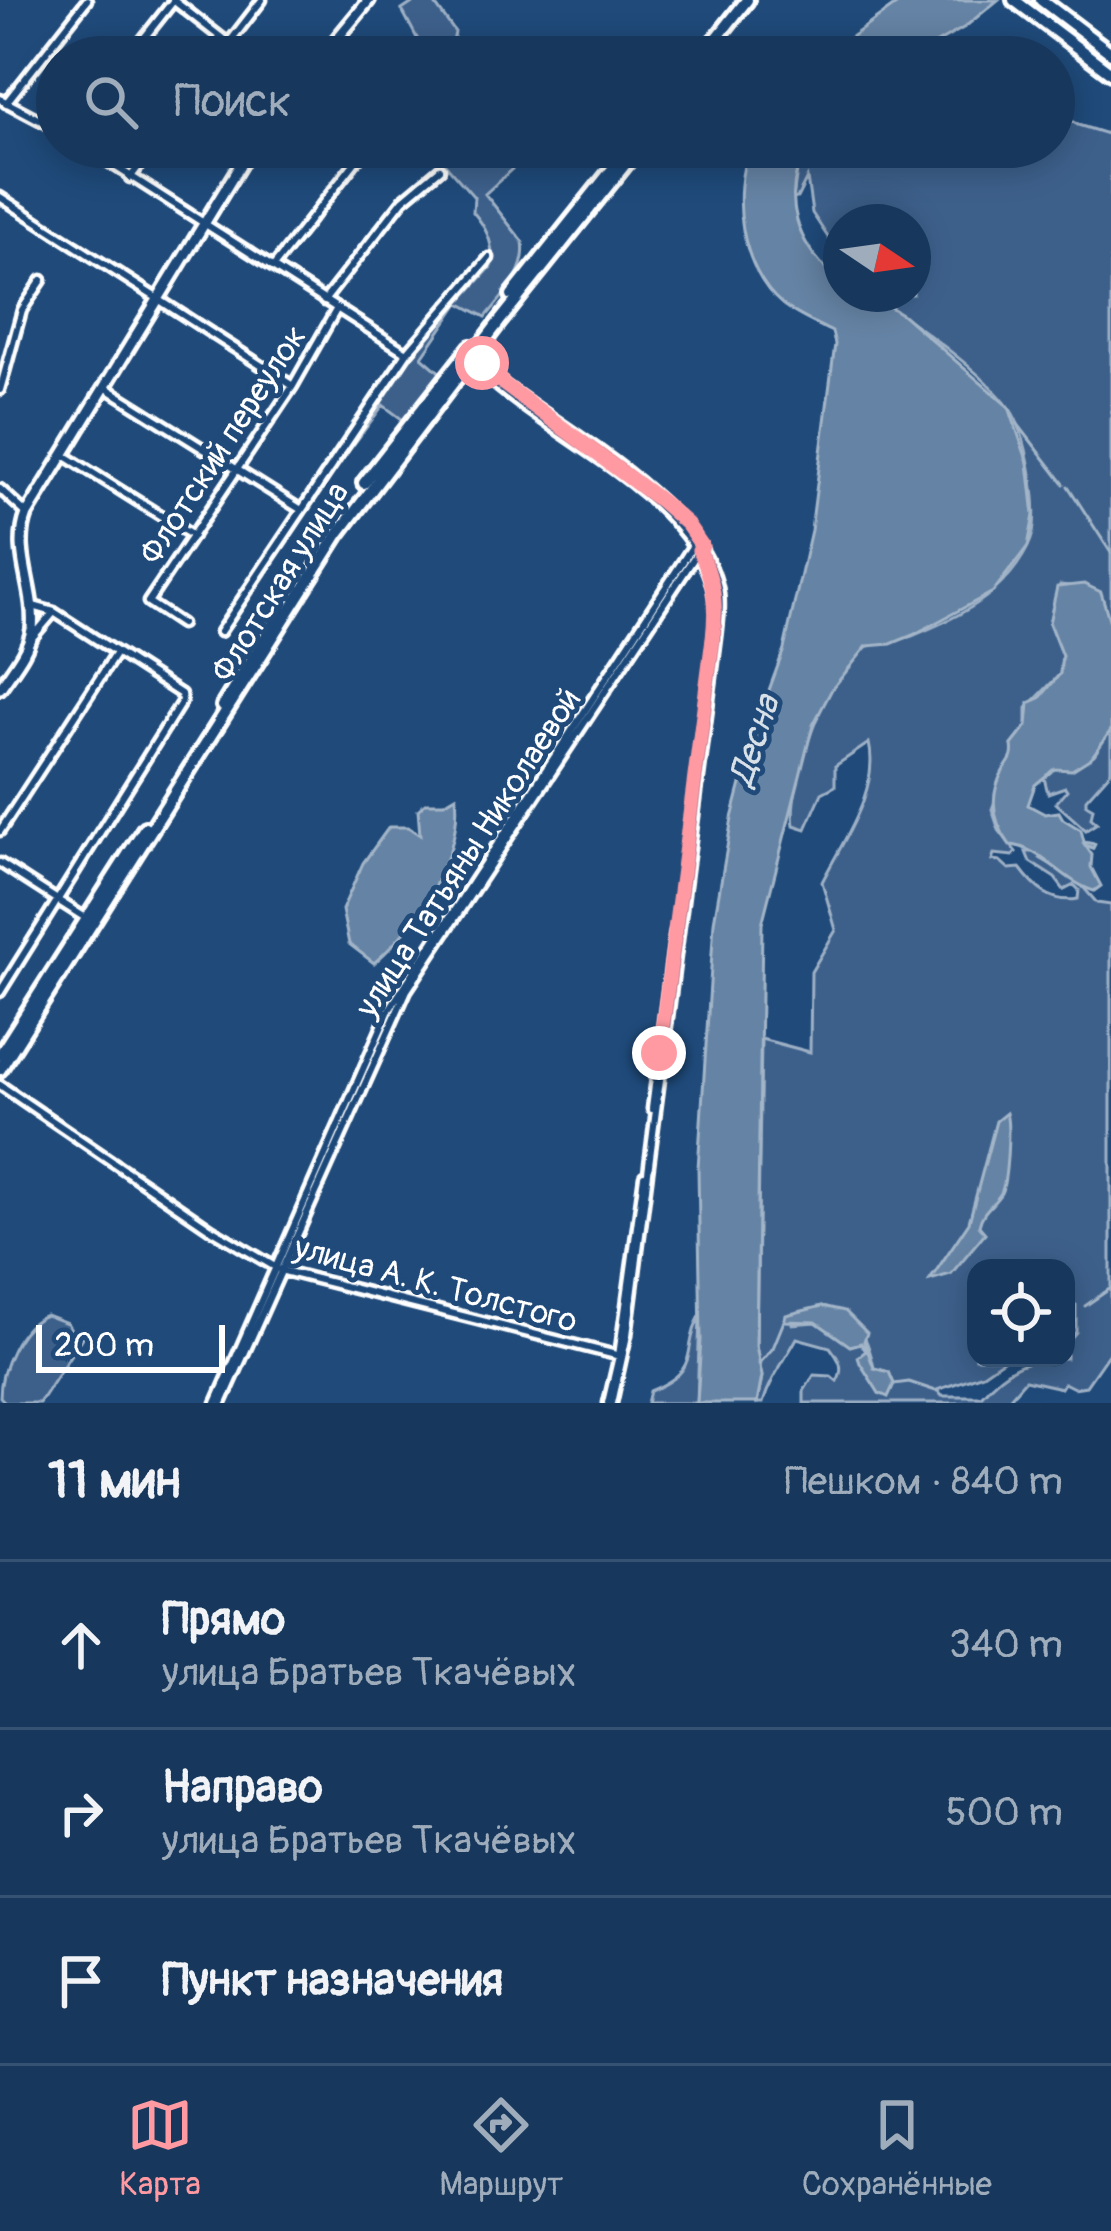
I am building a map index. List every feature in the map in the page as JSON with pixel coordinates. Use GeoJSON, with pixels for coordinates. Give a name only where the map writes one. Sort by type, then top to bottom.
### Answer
{"type":"FeatureCollection","features":[{"type":"Feature","properties":{"kind":"main road"},"geometry":{"type":"LineString","coordinates":[[723,36],[751,0]]}},
{"type":"Feature","properties":{"kind":"main road"},"geometry":{"type":"LineString","coordinates":[[1014,0],[1062,36]]}},
{"type":"Feature","properties":{"kind":"main road"},"geometry":{"type":"LineString","coordinates":[[1041,0],[1111,53]]}},
{"type":"Feature","properties":{"kind":"main road"},"geometry":{"type":"LineString","coordinates":[[1075,46],[1111,73]]}},
{"type":"Feature","properties":{"kind":"main road","name":"Флотская улица"},"geometry":{"type":"LineString","coordinates":[[0,1055],[361,488],[613,168]]}},
{"type":"Feature","properties":{"kind":"main road","name":"Флотская улица"},"geometry":{"type":"LineString","coordinates":[[0,1069],[338,534],[622,168]]}},
{"type":"Feature","properties":{"kind":"street"},"geometry":{"type":"LineString","coordinates":[[57,36],[87,0]]}},
{"type":"Feature","properties":{"kind":"street"},"geometry":{"type":"LineString","coordinates":[[145,36],[173,0],[219,36]]}},
{"type":"Feature","properties":{"kind":"street"},"geometry":{"type":"LineString","coordinates":[[234,36],[262,0]]}},
{"type":"Feature","properties":{"kind":"street"},"geometry":{"type":"LineString","coordinates":[[339,36],[369,0]]}},
{"type":"Feature","properties":{"kind":"street"},"geometry":{"type":"LineString","coordinates":[[36,61],[3,101],[36,118]]}},
{"type":"Feature","properties":{"kind":"street"},"geometry":{"type":"LineString","coordinates":[[115,168],[407,353]]}},
{"type":"Feature","properties":{"kind":"street"},"geometry":{"type":"LineString","coordinates":[[130,179],[138,168]]}},
{"type":"Feature","properties":{"kind":"street"},"geometry":{"type":"LineString","coordinates":[[28,641],[32,606],[21,546],[27,514],[238,168]]}},
{"type":"Feature","properties":{"kind":"street"},"geometry":{"type":"LineString","coordinates":[[272,269],[351,168]]}},
{"type":"Feature","properties":{"kind":"street","name":"Флотский переулок"},"geometry":{"type":"LineString","coordinates":[[323,301],[403,200],[440,169]]}},
{"type":"Feature","properties":{"kind":"street"},"geometry":{"type":"LineString","coordinates":[[0,197],[293,386]]}},
{"type":"Feature","properties":{"kind":"street","name":"Флотская улица"},"geometry":{"type":"LineString","coordinates":[[220,632],[407,353],[489,258]]}},
{"type":"Feature","properties":{"kind":"street"},"geometry":{"type":"LineString","coordinates":[[0,390],[22,310],[41,280]]}},
{"type":"Feature","properties":{"kind":"street","name":"Флотский переулок"},"geometry":{"type":"LineString","coordinates":[[182,624],[148,602],[293,386],[336,310]]}},
{"type":"Feature","properties":{"kind":"street"},"geometry":{"type":"LineString","coordinates":[[482,344],[480,354],[487,370],[651,493],[697,544],[716,579],[720,612],[622,1356],[610,1403]]}},
{"type":"Feature","properties":{"kind":"street"},"geometry":{"type":"LineString","coordinates":[[462,371],[484,374],[636,488],[697,544],[712,580],[713,638],[622,1356]]}},
{"type":"Feature","properties":{"kind":"street"},"geometry":{"type":"LineString","coordinates":[[104,386],[300,509]]}},
{"type":"Feature","properties":{"kind":"street"},"geometry":{"type":"LineString","coordinates":[[62,454],[193,536]]}},
{"type":"Feature","properties":{"kind":"street"},"geometry":{"type":"LineString","coordinates":[[1,492],[27,514]]}},
{"type":"Feature","properties":{"kind":"street"},"geometry":{"type":"LineString","coordinates":[[697,544],[683,569],[701,570],[712,580]]}},
{"type":"Feature","properties":{"kind":"street","name":"улица Татьяны Николаевой"},"geometry":{"type":"LineString","coordinates":[[219,1403],[388,1010],[697,544]]}},
{"type":"Feature","properties":{"kind":"street"},"geometry":{"type":"LineString","coordinates":[[0,831],[116,653],[55,612],[32,606]]}},
{"type":"Feature","properties":{"kind":"street"},"geometry":{"type":"LineString","coordinates":[[0,688],[28,641],[55,612]]}},
{"type":"Feature","properties":{"kind":"street","name":"Флотская улица"},"geometry":{"type":"LineString","coordinates":[[0,992],[182,701],[181,694],[116,653]]}},
{"type":"Feature","properties":{"kind":"street"},"geometry":{"type":"LineString","coordinates":[[0,863],[87,919]]}},
{"type":"Feature","properties":{"kind":"street","name":"улица А. К. Толстого"},"geometry":{"type":"LineString","coordinates":[[0,1085],[212,1229],[278,1268],[622,1356]]}},
{"type":"Feature","properties":{"kind":"shaded area"},"geometry":{"type":"Polygon","coordinates":[[[417,0],[432,0],[454,36],[416,36],[402,10],[417,0]]]}},
{"type":"Feature","properties":{"kind":"shaded area"},"geometry":{"type":"Polygon","coordinates":[[[1075,123],[1111,135],[1111,626],[1096,593],[1060,585],[1049,623],[1062,656],[1060,674],[1027,708],[1027,726],[1012,745],[1014,753],[992,809],[999,830],[1016,852],[1013,856],[994,854],[992,860],[1009,869],[1020,868],[1051,896],[1078,899],[1074,885],[1064,890],[1030,862],[1026,852],[1039,852],[1040,858],[1077,880],[1097,903],[1111,905],[1111,1350],[1086,1386],[1074,1388],[1064,1383],[1061,1388],[1025,1380],[1005,1403],[804,1403],[804,1391],[814,1375],[837,1381],[841,1367],[830,1347],[797,1338],[763,1403],[757,1403],[762,1377],[756,1346],[761,1039],[810,1052],[811,972],[836,930],[822,882],[858,814],[871,761],[869,743],[835,766],[835,786],[822,793],[806,829],[794,825],[797,783],[813,727],[853,657],[868,646],[907,638],[964,611],[1005,580],[1030,541],[1034,520],[1026,451],[1010,409],[964,363],[896,312],[931,312],[931,204],[823,204],[823,230],[812,213],[807,178],[793,199],[798,168],[1075,168],[1075,123]],[[822,1306],[791,1324],[816,1322],[850,1345],[861,1343],[866,1368],[879,1393],[894,1384],[889,1372],[874,1368],[864,1336],[844,1314],[822,1306]]]}},
{"type":"Feature","properties":{"kind":"shaded area"},"geometry":{"type":"Polygon","coordinates":[[[448,168],[511,168],[485,194],[523,242],[522,263],[513,282],[486,317],[459,303],[422,357],[443,375],[407,423],[383,405],[315,496],[408,359],[491,267],[490,244],[473,212],[474,197],[448,168]]]}},
{"type":"Feature","properties":{"kind":"shaded area"},"geometry":{"type":"Polygon","coordinates":[[[1111,730],[1111,771],[1086,799],[1097,823],[1086,830],[1056,803],[1065,787],[1048,793],[1044,778],[1054,769],[1094,755],[1111,730]]]}},
{"type":"Feature","properties":{"kind":"shaded area"},"geometry":{"type":"Polygon","coordinates":[[[46,1315],[67,1323],[76,1337],[83,1336],[39,1403],[6,1403],[0,1397],[1,1386],[12,1350],[27,1328],[46,1315]]]}},
{"type":"Feature","properties":{"kind":"shaded area"},"geometry":{"type":"Polygon","coordinates":[[[700,1316],[697,1403],[647,1403],[650,1391],[684,1367],[700,1316]]]}},
{"type":"Feature","properties":{"kind":"water"},"geometry":{"type":"Polygon","coordinates":[[[903,0],[998,0],[949,36],[852,36],[903,0]]]}},
{"type":"Feature","properties":{"kind":"water","name":"Десна"},"geometry":{"type":"Polygon","coordinates":[[[744,168],[798,168],[794,185],[797,221],[823,265],[823,312],[898,312],[1009,407],[1028,463],[1034,515],[1028,546],[993,592],[913,635],[891,644],[867,646],[832,689],[813,725],[762,924],[756,1346],[762,1376],[757,1403],[697,1403],[701,1340],[698,1168],[714,922],[732,818],[757,723],[784,649],[811,530],[835,344],[832,332],[782,304],[768,289],[749,252],[741,208],[744,168]]]}},
{"type":"Feature","properties":{"kind":"water"},"geometry":{"type":"Polygon","coordinates":[[[1084,584],[1101,592],[1111,626],[1111,730],[1091,758],[1072,770],[1054,769],[1035,785],[1028,805],[1045,814],[1059,812],[1081,830],[1084,842],[1095,844],[1093,848],[1085,845],[1101,886],[1094,891],[1032,852],[1010,845],[996,819],[994,800],[1012,745],[1027,726],[1029,703],[1040,698],[1060,674],[1062,656],[1049,623],[1057,587],[1084,584]]]}},
{"type":"Feature","properties":{"kind":"water"},"geometry":{"type":"Polygon","coordinates":[[[456,796],[452,842],[434,888],[406,930],[374,963],[349,944],[342,910],[363,863],[389,827],[408,827],[420,835],[418,810],[425,803],[444,803],[456,796]]]}},
{"type":"Feature","properties":{"kind":"water"},"geometry":{"type":"Polygon","coordinates":[[[1006,1113],[1005,1177],[1001,1193],[980,1221],[985,1233],[951,1274],[930,1280],[969,1222],[996,1121],[1006,1113]]]}},
{"type":"Feature","properties":{"kind":"water"},"geometry":{"type":"Polygon","coordinates":[[[822,1306],[845,1311],[867,1333],[864,1341],[874,1368],[889,1372],[894,1384],[888,1397],[879,1393],[860,1363],[858,1357],[866,1351],[861,1343],[850,1346],[816,1322],[784,1321],[786,1315],[822,1306]]]}},
{"type":"Feature","properties":{"kind":"waterway"},"geometry":{"type":"LineString","coordinates":[[1017,423],[1064,484]]}},
{"type":"Feature","properties":{"kind":"waterway"},"geometry":{"type":"LineString","coordinates":[[1068,486],[1111,553]]}},
{"type":"Feature","properties":{"kind":"waterway"},"geometry":{"type":"LineString","coordinates":[[1085,1306],[1111,1288]]}},
{"type":"Feature","properties":{"kind":"waterway"},"geometry":{"type":"LineString","coordinates":[[759,1364],[773,1348],[784,1321]]}},
{"type":"Feature","properties":{"kind":"waterway"},"geometry":{"type":"LineString","coordinates":[[894,1384],[909,1382],[936,1391]]}},
{"type":"Feature","properties":{"kind":"route"},"geometry":{"type":"LineString","coordinates":[[482,363],[687,524],[702,546],[699,550],[715,591],[713,638],[659,1053]]}}]}
